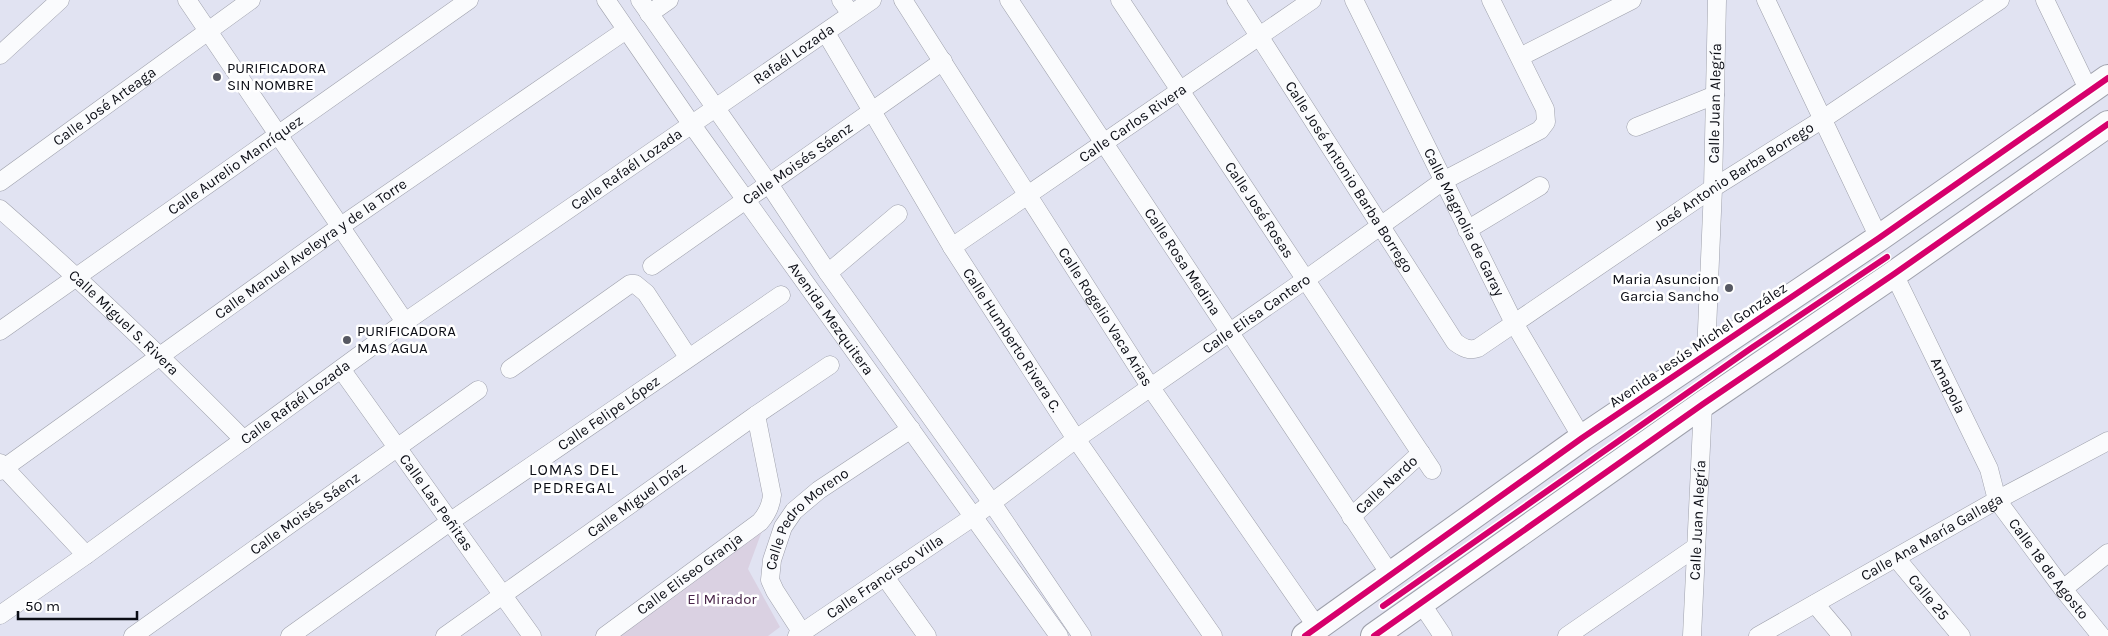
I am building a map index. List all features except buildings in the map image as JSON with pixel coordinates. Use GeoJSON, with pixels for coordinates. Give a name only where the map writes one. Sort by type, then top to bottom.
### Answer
{"type":"FeatureCollection","features":[{"type":"Feature","properties":{"kind":"main road","name":"Avenida Jesús Michel González"},"geometry":{"type":"LineString","coordinates":[[1311,632],[1582,438],[1880,238],[2098,84]]}},
{"type":"Feature","properties":{"kind":"main road"},"geometry":{"type":"LineString","coordinates":[[1374,636],[1703,404],[2107,126]]}},
{"type":"Feature","properties":{"kind":"street"},"geometry":{"type":"LineString","coordinates":[[0,55],[60,0]]}},
{"type":"Feature","properties":{"kind":"street"},"geometry":{"type":"LineString","coordinates":[[187,0],[405,322]]}},
{"type":"Feature","properties":{"kind":"street","name":"Calle José Arteaga"},"geometry":{"type":"LineString","coordinates":[[0,182],[207,30],[251,0]]}},
{"type":"Feature","properties":{"kind":"street","name":"Calle Aurelio Manríquez"},"geometry":{"type":"LineString","coordinates":[[0,331],[76,275],[469,0]]}},
{"type":"Feature","properties":{"kind":"street","name":"Avenida Mezquitera"},"geometry":{"type":"LineString","coordinates":[[606,0],[692,124],[1059,636]]}},
{"type":"Feature","properties":{"kind":"street"},"geometry":{"type":"LineString","coordinates":[[644,7],[669,0]]}},
{"type":"Feature","properties":{"kind":"street","name":"Rafaél Lozada"},"geometry":{"type":"LineString","coordinates":[[716,108],[826,33],[846,7],[872,0]]}},
{"type":"Feature","properties":{"kind":"street","name":"Calle Rogelio Vaca Arias"},"geometry":{"type":"LineString","coordinates":[[903,0],[1151,388],[1311,632]]}},
{"type":"Feature","properties":{"kind":"street","name":"Calle Rosa Medina"},"geometry":{"type":"LineString","coordinates":[[1009,0],[1390,574]]}},
{"type":"Feature","properties":{"kind":"street","name":"Calle José Rosas"},"geometry":{"type":"LineString","coordinates":[[1120,0],[1432,470]]}},
{"type":"Feature","properties":{"kind":"street","name":"Calle José Antonio Barba Borrego"},"geometry":{"type":"LineString","coordinates":[[1236,0],[1456,342],[1467,349]]}},
{"type":"Feature","properties":{"kind":"street","name":"Calle Carlos Rivera"},"geometry":{"type":"LineString","coordinates":[[952,247],[1312,0]]}},
{"type":"Feature","properties":{"kind":"street","name":"Calle Magnolia de Garay"},"geometry":{"type":"LineString","coordinates":[[1354,0],[1514,323],[1582,438]]}},
{"type":"Feature","properties":{"kind":"street"},"geometry":{"type":"LineString","coordinates":[[1491,0],[1520,57],[1630,0]]}},
{"type":"Feature","properties":{"kind":"street","name":"Calle Juan Alegría"},"geometry":{"type":"LineString","coordinates":[[1706,354],[1713,188],[1717,0]]}},
{"type":"Feature","properties":{"kind":"street"},"geometry":{"type":"LineString","coordinates":[[1766,0],[1880,238]]}},
{"type":"Feature","properties":{"kind":"street","name":"José Antonio Barba Borrego"},"geometry":{"type":"LineString","coordinates":[[1467,349],[1478,348],[1713,188],[1823,119],[2000,0]]}},
{"type":"Feature","properties":{"kind":"street"},"geometry":{"type":"LineString","coordinates":[[2045,0],[2098,84]]}},
{"type":"Feature","properties":{"kind":"street","name":"Avenida Mezquitera"},"geometry":{"type":"LineString","coordinates":[[644,7],[769,184],[828,273],[992,503],[1082,636]]}},
{"type":"Feature","properties":{"kind":"street","name":"Calle Manuel Aveleyra y de la Torre"},"geometry":{"type":"LineString","coordinates":[[2,467],[162,356],[341,226],[626,30]]}},
{"type":"Feature","properties":{"kind":"street","name":"Calle Humberto Rivera C."},"geometry":{"type":"LineString","coordinates":[[826,33],[952,247],[1076,439],[1213,636]]}},
{"type":"Feature","properties":{"kind":"street","name":"Calle Elisa Cantero"},"geometry":{"type":"LineString","coordinates":[[973,517],[1076,439],[1305,280],[1443,181],[1540,130],[1546,122],[1545,109],[1520,57]]}},
{"type":"Feature","properties":{"kind":"street","name":"Calle Moisés Sáenz"},"geometry":{"type":"LineString","coordinates":[[652,266],[943,61]]}},
{"type":"Feature","properties":{"kind":"street"},"geometry":{"type":"LineString","coordinates":[[1636,127],[1715,95]]}},
{"type":"Feature","properties":{"kind":"street","name":"Calle Rafaél Lozada"},"geometry":{"type":"LineString","coordinates":[[0,615],[86,555],[405,322],[716,108]]}},
{"type":"Feature","properties":{"kind":"street"},"geometry":{"type":"LineString","coordinates":[[1467,230],[1540,186]]}},
{"type":"Feature","properties":{"kind":"street","name":"Calle Miguel S. Rivera"},"geometry":{"type":"LineString","coordinates":[[0,209],[76,275],[162,356],[244,440]]}},
{"type":"Feature","properties":{"kind":"street"},"geometry":{"type":"LineString","coordinates":[[828,273],[898,214]]}},
{"type":"Feature","properties":{"kind":"street","name":"Amapola"},"geometry":{"type":"LineString","coordinates":[[1894,274],[1989,469],[1997,500]]}},
{"type":"Feature","properties":{"kind":"street"},"geometry":{"type":"LineString","coordinates":[[510,369],[624,287],[635,284],[646,293],[688,357]]}},
{"type":"Feature","properties":{"kind":"street","name":"Calle Felipe López"},"geometry":{"type":"LineString","coordinates":[[290,636],[688,357],[781,295]]}},
{"type":"Feature","properties":{"kind":"street","name":"Calle Miguel Díaz"},"geometry":{"type":"LineString","coordinates":[[445,636],[756,415],[830,365]]}},
{"type":"Feature","properties":{"kind":"street","name":"Calle Las Peñitas"},"geometry":{"type":"LineString","coordinates":[[341,368],[532,636]]}},
{"type":"Feature","properties":{"kind":"street","name":"Calle Moisés Sáenz"},"geometry":{"type":"LineString","coordinates":[[133,636],[478,390]]}},
{"type":"Feature","properties":{"kind":"street","name":"Calle Juan Alegría"},"geometry":{"type":"LineString","coordinates":[[1692,636],[1703,404]]}},
{"type":"Feature","properties":{"kind":"street","name":"Calle Eliseo Granja"},"geometry":{"type":"LineString","coordinates":[[605,636],[760,522],[770,508],[772,495],[756,415]]}},
{"type":"Feature","properties":{"kind":"street","name":"Calle Pedro Moreno"},"geometry":{"type":"LineString","coordinates":[[801,635],[770,580],[772,560],[783,527],[794,510],[819,490],[911,429]]}},
{"type":"Feature","properties":{"kind":"street","name":"Calle Ana María Gallaga"},"geometry":{"type":"LineString","coordinates":[[1758,636],[1997,500],[2108,441]]}},
{"type":"Feature","properties":{"kind":"street","name":"Calle Nardo"},"geometry":{"type":"LineString","coordinates":[[1351,517],[1421,453]]}},
{"type":"Feature","properties":{"kind":"street"},"geometry":{"type":"LineString","coordinates":[[2,467],[86,555]]}},
{"type":"Feature","properties":{"kind":"street","name":"Calle 18 de Agosto"},"geometry":{"type":"LineString","coordinates":[[1997,500],[2063,589],[2101,636]]}},
{"type":"Feature","properties":{"kind":"street","name":"Calle Francisco Villa"},"geometry":{"type":"LineString","coordinates":[[801,635],[973,517]]}},
{"type":"Feature","properties":{"kind":"street"},"geometry":{"type":"LineString","coordinates":[[1567,636],[1696,546]]}},
{"type":"Feature","properties":{"kind":"street"},"geometry":{"type":"LineString","coordinates":[[2063,589],[2108,553]]}},
{"type":"Feature","properties":{"kind":"street","name":"Calle 25"},"geometry":{"type":"LineString","coordinates":[[1896,558],[1961,636]]}},
{"type":"Feature","properties":{"kind":"street"},"geometry":{"type":"LineString","coordinates":[[885,577],[927,636]]}},
{"type":"Feature","properties":{"kind":"street"},"geometry":{"type":"LineString","coordinates":[[1421,603],[1443,636]]}},
{"type":"Feature","properties":{"kind":"street"},"geometry":{"type":"LineString","coordinates":[[1815,604],[1842,636]]}},
{"type":"Feature","properties":{"kind":"green space","name":"El Mirador"},"geometry":{"type":"Polygon","coordinates":[[[766,520],[748,569],[780,627],[768,636],[614,636],[766,520]]]}},
{"type":"Feature","properties":{"kind":"cycle path"},"geometry":{"type":"LineString","coordinates":[[1305,636],[1582,438],[1879,238],[2108,78]]}},
{"type":"Feature","properties":{"kind":"cycle path"},"geometry":{"type":"LineString","coordinates":[[1374,636],[1703,404],[1894,274],[2108,124]]}},
{"type":"Feature","properties":{"kind":"cycle path"},"geometry":{"type":"LineString","coordinates":[[1383,606],[1750,349],[1887,257]]}},
{"type":"Feature","properties":{"kind":"place","name":"PURIFICADORA SIN NOMBRE"},"geometry":{"type":"Point","coordinates":[217,77]}},
{"type":"Feature","properties":{"kind":"place","name":"Maria Asuncion Garcia Sancho"},"geometry":{"type":"Point","coordinates":[1729,288]}},
{"type":"Feature","properties":{"kind":"place","name":"PURIFICADORA MAS AGUA"},"geometry":{"type":"Point","coordinates":[347,340]}},
{"type":"Feature","properties":{"kind":"district","name":"LOMAS DEL PEDREGAL"},"geometry":{"type":"Point","coordinates":[574,478]}}]}
